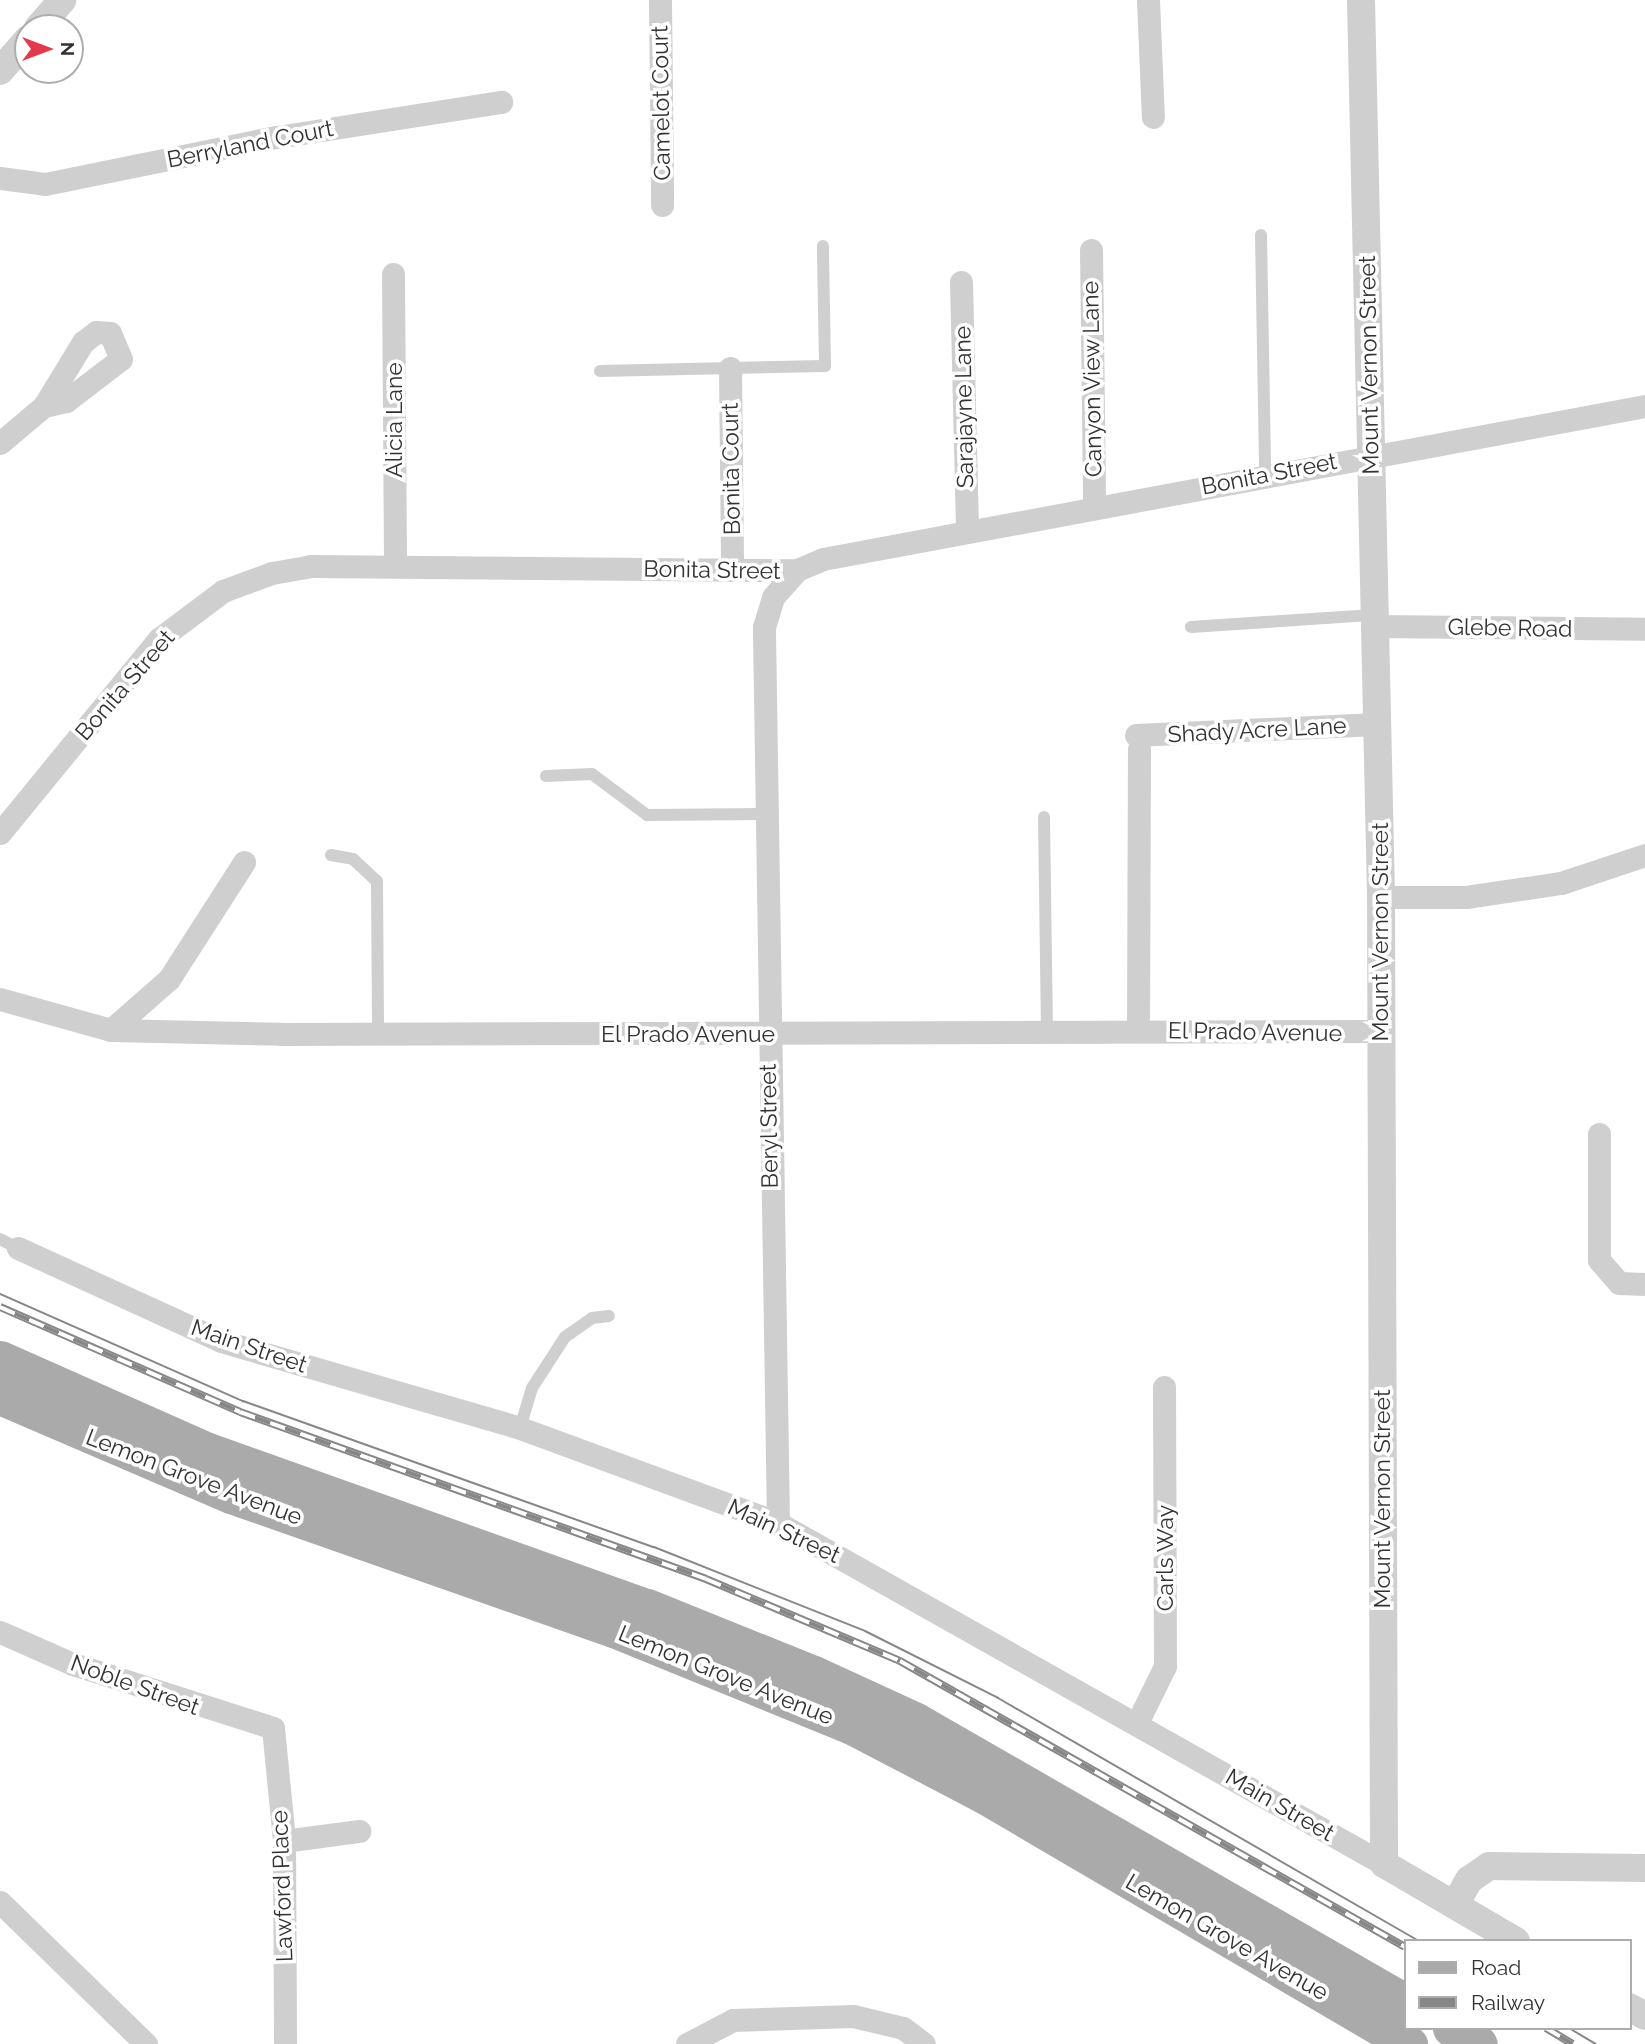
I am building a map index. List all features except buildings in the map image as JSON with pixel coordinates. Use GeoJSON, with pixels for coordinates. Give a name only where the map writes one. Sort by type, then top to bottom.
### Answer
{"type":"FeatureCollection","features":[{"type":"Feature","properties":{"kind":"main road","name":"Lemon Grove Avenue"},"geometry":{"type":"LineString","coordinates":[[0,1359],[208,1451],[534,1584],[852,1726],[984,1795],[1409,2044]]}},
{"type":"Feature","properties":{"kind":"main road","name":"Lemon Grove Avenue"},"geometry":{"type":"LineString","coordinates":[[0,1396],[231,1495],[719,1635],[916,1721],[1404,2001]]}},
{"type":"Feature","properties":{"kind":"street"},"geometry":{"type":"LineString","coordinates":[[50,14],[62,0]]}},
{"type":"Feature","properties":{"kind":"street","name":"Camelot Court"},"geometry":{"type":"LineString","coordinates":[[660,0],[662,205]]}},
{"type":"Feature","properties":{"kind":"street"},"geometry":{"type":"LineString","coordinates":[[1149,0],[1153,117]]}},
{"type":"Feature","properties":{"kind":"street","name":"Mount Vernon Street"},"geometry":{"type":"LineString","coordinates":[[1361,0],[1381,897],[1384,1864]]}},
{"type":"Feature","properties":{"kind":"street"},"geometry":{"type":"LineString","coordinates":[[0,71],[14,55]]}},
{"type":"Feature","properties":{"kind":"street","name":"Berryland Court"},"geometry":{"type":"LineString","coordinates":[[0,178],[45,184],[277,137],[501,103]]}},
{"type":"Feature","properties":{"kind":"street","name":"Canyon View Lane"},"geometry":{"type":"LineString","coordinates":[[1091,250],[1094,508]]}},
{"type":"Feature","properties":{"kind":"street","name":"Alicia Lane"},"geometry":{"type":"LineString","coordinates":[[393,274],[395,566]]}},
{"type":"Feature","properties":{"kind":"street","name":"Sarajayne Lane"},"geometry":{"type":"LineString","coordinates":[[961,282],[967,532]]}},
{"type":"Feature","properties":{"kind":"street","name":"Bonita Court"},"geometry":{"type":"LineString","coordinates":[[730,369],[732,570]]}},
{"type":"Feature","properties":{"kind":"street"},"geometry":{"type":"LineString","coordinates":[[0,443],[44,406]]}},
{"type":"Feature","properties":{"kind":"street","name":"Bonita Street"},"geometry":{"type":"LineString","coordinates":[[0,833],[159,639],[223,591],[310,566],[797,570],[823,559],[1371,454],[1645,406]]}},
{"type":"Feature","properties":{"kind":"street","name":"Beryl Street"},"geometry":{"type":"LineString","coordinates":[[778,1523],[767,1034],[764,627],[773,597],[797,570]]}},
{"type":"Feature","properties":{"kind":"street","name":"Glebe Road"},"geometry":{"type":"LineString","coordinates":[[1374,621],[1645,629]]}},
{"type":"Feature","properties":{"kind":"street","name":"Shady Acre Lane"},"geometry":{"type":"LineString","coordinates":[[1138,1030],[1137,743],[1377,724]]}},
{"type":"Feature","properties":{"kind":"street"},"geometry":{"type":"LineString","coordinates":[[1381,897],[1466,897],[1561,883],[1645,855]]}},
{"type":"Feature","properties":{"kind":"street"},"geometry":{"type":"LineString","coordinates":[[111,1030],[169,979],[244,862]]}},
{"type":"Feature","properties":{"kind":"street","name":"El Prado Avenue"},"geometry":{"type":"LineString","coordinates":[[0,999],[111,1030],[378,1034],[1380,1031]]}},
{"type":"Feature","properties":{"kind":"street"},"geometry":{"type":"LineString","coordinates":[[1599,1134],[1599,1260],[1619,1283],[1638,1284]]}},
{"type":"Feature","properties":{"kind":"street","name":"Main Street"},"geometry":{"type":"LineString","coordinates":[[9,1243],[221,1341],[520,1428],[778,1523],[1137,1723],[1513,1939]]}},
{"type":"Feature","properties":{"kind":"street","name":"Carls Way"},"geometry":{"type":"LineString","coordinates":[[1137,1723],[1165,1666],[1164,1387]]}},
{"type":"Feature","properties":{"kind":"street","name":"Noble Street"},"geometry":{"type":"LineString","coordinates":[[0,1632],[74,1664],[273,1728]]}},
{"type":"Feature","properties":{"kind":"street","name":"Lawford Place"},"geometry":{"type":"LineString","coordinates":[[273,1728],[284,1841],[285,2044]]}},
{"type":"Feature","properties":{"kind":"street"},"geometry":{"type":"LineString","coordinates":[[284,1841],[359,1831]]}},
{"type":"Feature","properties":{"kind":"street"},"geometry":{"type":"LineString","coordinates":[[1455,1905],[1469,1880],[1489,1866],[1645,1868]]}},
{"type":"Feature","properties":{"kind":"street"},"geometry":{"type":"LineString","coordinates":[[0,1902],[146,2044]]}},
{"type":"Feature","properties":{"kind":"street"},"geometry":{"type":"LineString","coordinates":[[687,2044],[733,2020],[853,2016],[903,2028],[924,2044]]}},
{"type":"Feature","properties":{"kind":"lane"},"geometry":{"type":"LineString","coordinates":[[1261,236],[1265,474]]}},
{"type":"Feature","properties":{"kind":"lane"},"geometry":{"type":"LineString","coordinates":[[600,371],[825,366],[823,246]]}},
{"type":"Feature","properties":{"kind":"lane"},"geometry":{"type":"LineString","coordinates":[[1191,627],[1374,621]]}},
{"type":"Feature","properties":{"kind":"lane"},"geometry":{"type":"LineString","coordinates":[[545,776],[592,774],[647,815],[765,814]]}},
{"type":"Feature","properties":{"kind":"lane"},"geometry":{"type":"LineString","coordinates":[[1044,817],[1047,1030]]}},
{"type":"Feature","properties":{"kind":"lane"},"geometry":{"type":"LineString","coordinates":[[331,855],[353,859],[377,881],[378,1034]]}},
{"type":"Feature","properties":{"kind":"lane"},"geometry":{"type":"LineString","coordinates":[[520,1428],[532,1388],[565,1338],[592,1318],[609,1316]]}},
{"type":"Feature","properties":{"kind":"tram line"},"geometry":{"type":"LineString","coordinates":[[0,1294],[243,1401],[654,1547],[865,1631],[998,1698],[1416,1939]]}},
{"type":"Feature","properties":{"kind":"tram line"},"geometry":{"type":"LineString","coordinates":[[1572,2030],[1596,2044]]}},
{"type":"Feature","properties":{"kind":"railway"},"geometry":{"type":"LineString","coordinates":[[0,1307],[240,1412],[706,1579],[900,1661],[1404,1946]]}},
{"type":"Feature","properties":{"kind":"railway"},"geometry":{"type":"LineString","coordinates":[[1549,2030],[1573,2044]]}}]}
